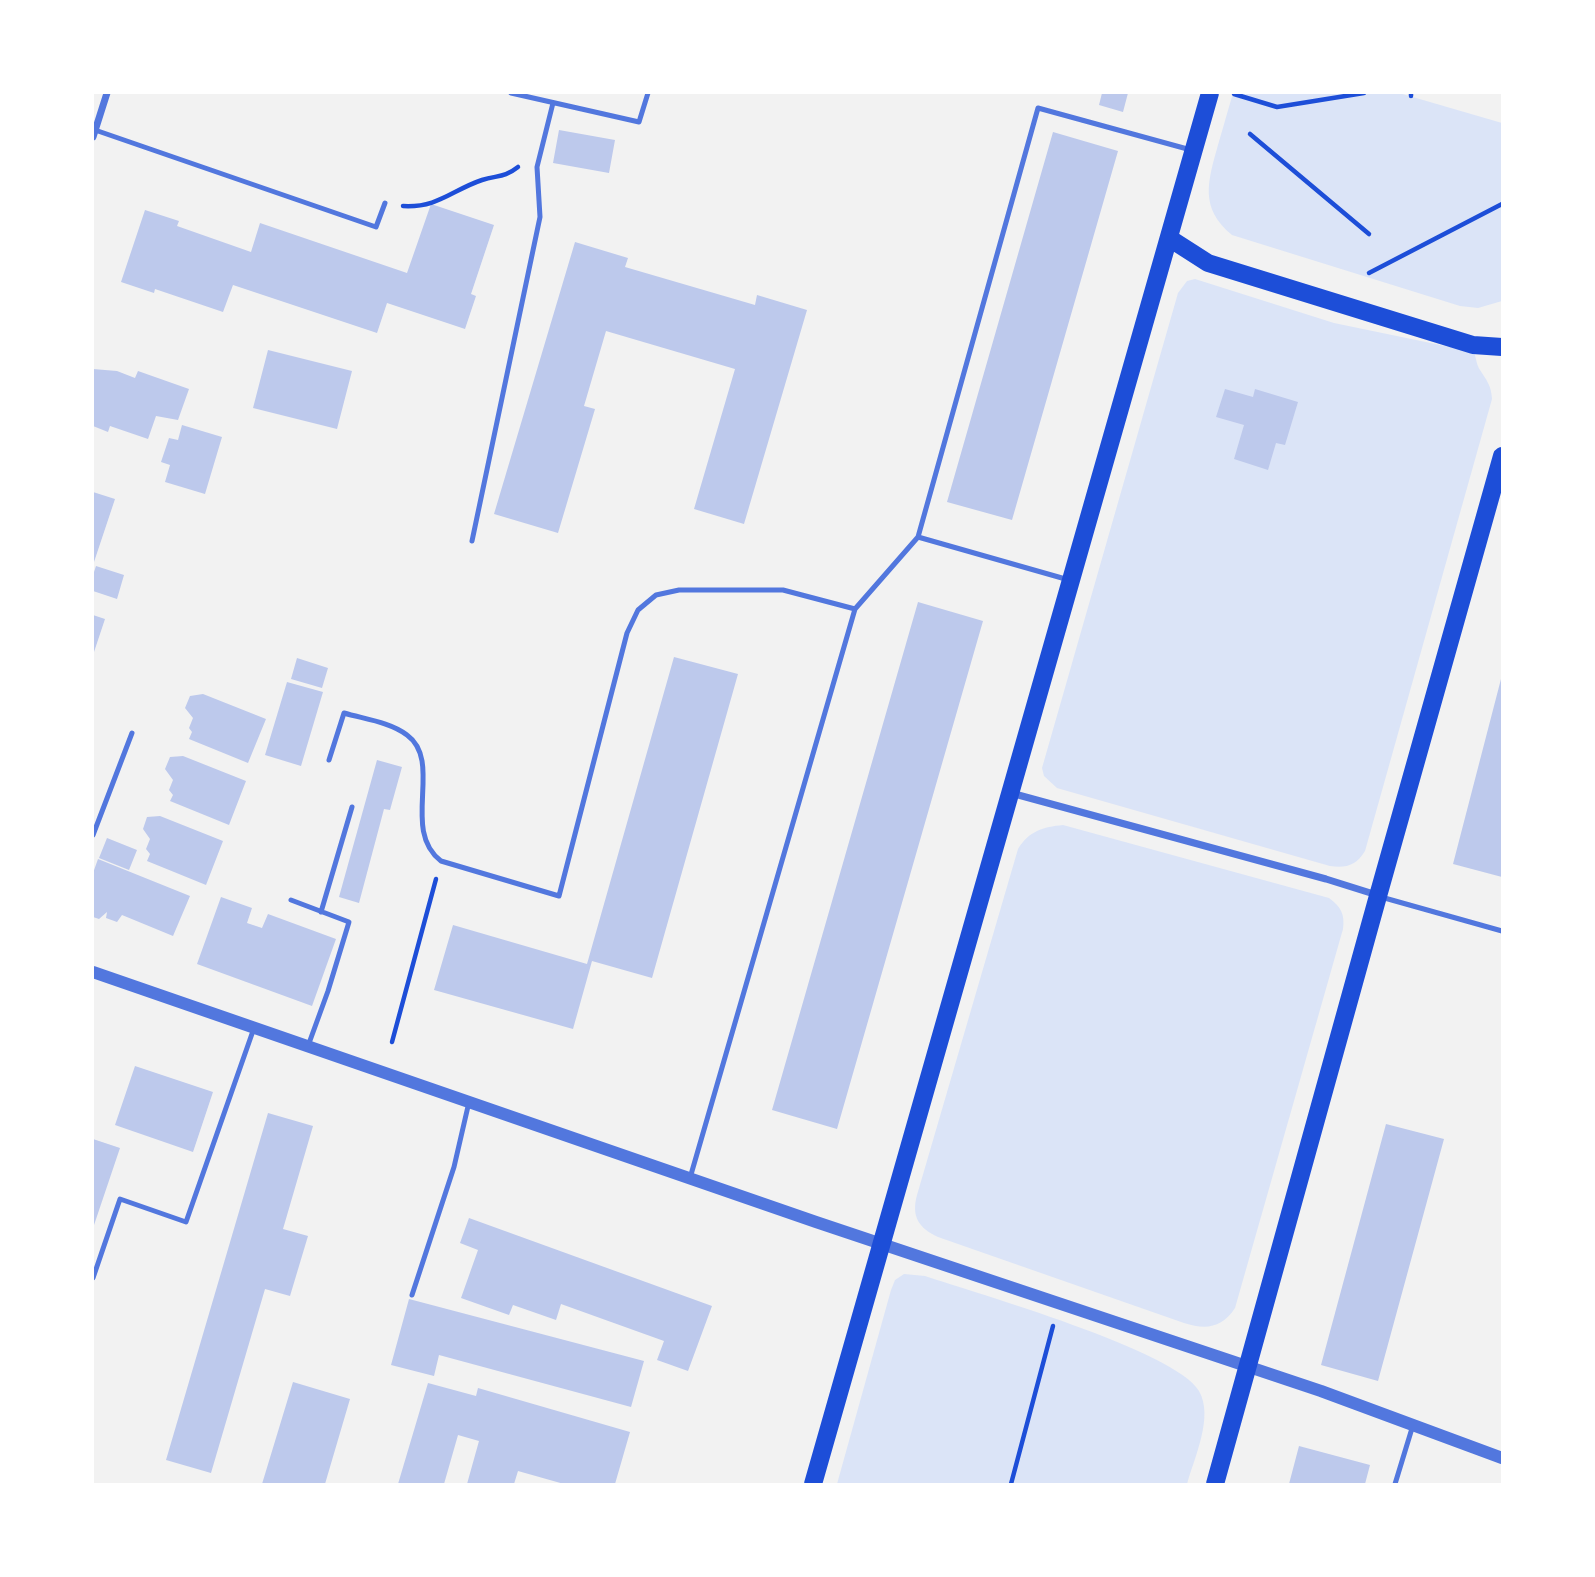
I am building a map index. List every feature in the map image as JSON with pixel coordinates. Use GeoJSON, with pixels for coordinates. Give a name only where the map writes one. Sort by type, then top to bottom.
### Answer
{"type":"FeatureCollection","features":[{"type":"Feature","properties":{"kind":"main road"},"geometry":{"type":"LineString","coordinates":[[813,1484],[1210,93]]}},
{"type":"Feature","properties":{"kind":"main road"},"geometry":{"type":"LineString","coordinates":[[1169,238],[1208,263],[1474,345],[1502,347]]}},
{"type":"Feature","properties":{"kind":"main road"},"geometry":{"type":"LineString","coordinates":[[1216,1484],[1502,456]]}},
{"type":"Feature","properties":{"kind":"street"},"geometry":{"type":"LineString","coordinates":[[94,133],[107,93]]}},
{"type":"Feature","properties":{"kind":"street"},"geometry":{"type":"LineString","coordinates":[[1011,793],[1378,895]]}},
{"type":"Feature","properties":{"kind":"street"},"geometry":{"type":"LineString","coordinates":[[93,972],[1247,1366],[1502,1458]]}},
{"type":"Feature","properties":{"kind":"lane"},"geometry":{"type":"LineString","coordinates":[[511,93],[639,122],[648,93]]}},
{"type":"Feature","properties":{"kind":"lane"},"geometry":{"type":"LineString","coordinates":[[472,541],[540,217],[537,167],[553,103]]}},
{"type":"Feature","properties":{"kind":"lane"},"geometry":{"type":"LineString","coordinates":[[690,1178],[855,609],[918,537],[1038,108],[1194,151]]}},
{"type":"Feature","properties":{"kind":"lane"},"geometry":{"type":"LineString","coordinates":[[94,133],[376,227],[385,203]]}},
{"type":"Feature","properties":{"kind":"lane"},"geometry":{"type":"LineString","coordinates":[[918,537],[1071,581]]}},
{"type":"Feature","properties":{"kind":"lane"},"geometry":{"type":"LineString","coordinates":[[329,760],[344,713],[397,729],[417,746],[421,759],[424,841],[430,853],[441,861],[559,896],[627,633],[638,610],[656,595],[680,590],[783,590],[855,609]]}},
{"type":"Feature","properties":{"kind":"lane"},"geometry":{"type":"LineString","coordinates":[[93,835],[132,733]]}},
{"type":"Feature","properties":{"kind":"lane"},"geometry":{"type":"LineString","coordinates":[[321,912],[352,807]]}},
{"type":"Feature","properties":{"kind":"lane"},"geometry":{"type":"LineString","coordinates":[[1378,895],[1502,931]]}},
{"type":"Feature","properties":{"kind":"lane"},"geometry":{"type":"LineString","coordinates":[[291,900],[349,922],[308,1046]]}},
{"type":"Feature","properties":{"kind":"lane"},"geometry":{"type":"LineString","coordinates":[[93,1278],[120,1199],[186,1222],[254,1028]]}},
{"type":"Feature","properties":{"kind":"lane"},"geometry":{"type":"LineString","coordinates":[[412,1294],[454,1167],[469,1102]]}},
{"type":"Feature","properties":{"kind":"lane"},"geometry":{"type":"LineString","coordinates":[[1395,1484],[1413,1425]]}},
{"type":"Feature","properties":{"kind":"path"},"geometry":{"type":"LineString","coordinates":[[1233,94],[1277,107],[1364,93]]}},
{"type":"Feature","properties":{"kind":"path"},"geometry":{"type":"LineString","coordinates":[[1250,134],[1369,234]]}},
{"type":"Feature","properties":{"kind":"path"},"geometry":{"type":"LineString","coordinates":[[385,203],[422,207],[434,204],[482,180],[506,176],[543,146]]}},
{"type":"Feature","properties":{"kind":"path"},"geometry":{"type":"LineString","coordinates":[[1369,273],[1502,204]]}},
{"type":"Feature","properties":{"kind":"path"},"geometry":{"type":"LineString","coordinates":[[392,1042],[441,861]]}},
{"type":"Feature","properties":{"kind":"path"},"geometry":{"type":"LineString","coordinates":[[1011,1484],[1055,1320]]}},
{"type":"Feature","properties":{"kind":"shaded area"},"geometry":{"type":"Polygon","coordinates":[[[1233,93],[1399,93],[1502,123],[1502,301],[1478,308],[1460,306],[1232,235],[1214,215],[1210,204],[1209,182],[1233,93]]]}},
{"type":"Feature","properties":{"kind":"shaded area"},"geometry":{"type":"Polygon","coordinates":[[[1195,279],[1334,323],[1474,352],[1491,390],[1492,399],[1365,851],[1358,860],[1346,866],[1330,866],[1057,788],[1044,776],[1042,768],[1178,293],[1187,281],[1195,279]]]}},
{"type":"Feature","properties":{"kind":"shaded area"},"geometry":{"type":"Polygon","coordinates":[[[1063,825],[1329,898],[1343,915],[1343,929],[1235,1308],[1225,1320],[1213,1326],[1184,1323],[938,1237],[921,1226],[916,1216],[917,1195],[1018,849],[1037,831],[1063,825]]]}},
{"type":"Feature","properties":{"kind":"shaded area"},"geometry":{"type":"Polygon","coordinates":[[[904,1274],[925,1276],[1073,1325],[1154,1359],[1183,1375],[1199,1391],[1204,1413],[1201,1438],[1187,1484],[837,1484],[891,1290],[895,1280],[904,1274]]]}},
{"type":"Feature","properties":{"kind":"building"},"geometry":{"type":"Polygon","coordinates":[[[1102,93],[1128,93],[1123,112],[1099,105],[1102,93]]]}},
{"type":"Feature","properties":{"kind":"building"},"geometry":{"type":"Polygon","coordinates":[[[559,130],[615,140],[609,173],[553,163],[559,130]]]}},
{"type":"Feature","properties":{"kind":"building"},"geometry":{"type":"Polygon","coordinates":[[[1053,132],[1118,151],[1012,520],[947,502],[1053,132]]]}},
{"type":"Feature","properties":{"kind":"building"},"geometry":{"type":"Polygon","coordinates":[[[431,204],[494,225],[471,294],[476,296],[465,329],[387,303],[377,333],[233,285],[223,312],[155,289],[154,293],[121,282],[145,210],[179,221],[177,226],[251,252],[260,223],[407,273],[431,204]]]}},
{"type":"Feature","properties":{"kind":"building"},"geometry":{"type":"Polygon","coordinates":[[[575,242],[628,258],[625,267],[755,305],[757,295],[807,310],[744,524],[694,509],[735,369],[606,331],[584,406],[595,409],[558,533],[494,514],[575,242]]]}},
{"type":"Feature","properties":{"kind":"building"},"geometry":{"type":"Polygon","coordinates":[[[268,350],[352,371],[337,429],[253,408],[268,350]]]}},
{"type":"Feature","properties":{"kind":"building"},"geometry":{"type":"Polygon","coordinates":[[[93,369],[117,371],[135,378],[138,371],[189,389],[178,420],[156,416],[148,439],[110,426],[108,432],[93,426],[93,369]]]}},
{"type":"Feature","properties":{"kind":"building"},"geometry":{"type":"Polygon","coordinates":[[[1225,389],[1253,397],[1255,389],[1298,402],[1285,445],[1276,443],[1268,470],[1234,459],[1244,425],[1216,417],[1225,389]]]}},
{"type":"Feature","properties":{"kind":"building"},"geometry":{"type":"Polygon","coordinates":[[[182,425],[222,437],[205,494],[165,482],[170,465],[161,462],[169,438],[178,440],[182,425]]]}},
{"type":"Feature","properties":{"kind":"building"},"geometry":{"type":"Polygon","coordinates":[[[93,492],[115,499],[93,565],[93,492]]]}},
{"type":"Feature","properties":{"kind":"building"},"geometry":{"type":"Polygon","coordinates":[[[96,566],[124,575],[117,599],[93,591],[96,566]]]}},
{"type":"Feature","properties":{"kind":"building"},"geometry":{"type":"Polygon","coordinates":[[[918,602],[983,621],[837,1129],[772,1110],[918,602]]]}},
{"type":"Feature","properties":{"kind":"building"},"geometry":{"type":"Polygon","coordinates":[[[93,615],[105,619],[93,655],[93,615]]]}},
{"type":"Feature","properties":{"kind":"building"},"geometry":{"type":"Polygon","coordinates":[[[674,657],[738,674],[652,978],[592,961],[573,1029],[434,990],[453,925],[587,964],[674,657]]]}},
{"type":"Feature","properties":{"kind":"building"},"geometry":{"type":"Polygon","coordinates":[[[297,658],[328,668],[322,688],[291,679],[297,658]]]}},
{"type":"Feature","properties":{"kind":"building"},"geometry":{"type":"Polygon","coordinates":[[[1502,679],[1502,877],[1453,864],[1502,679]]]}},
{"type":"Feature","properties":{"kind":"building"},"geometry":{"type":"Polygon","coordinates":[[[287,682],[323,692],[301,766],[265,755],[287,682]]]}},
{"type":"Feature","properties":{"kind":"building"},"geometry":{"type":"Polygon","coordinates":[[[203,694],[266,719],[248,763],[189,739],[193,718],[185,708],[190,696],[203,694]]]}},
{"type":"Feature","properties":{"kind":"building"},"geometry":{"type":"Polygon","coordinates":[[[183,756],[246,781],[229,825],[170,801],[173,795],[169,790],[173,780],[165,769],[170,757],[183,756]]]}},
{"type":"Feature","properties":{"kind":"building"},"geometry":{"type":"Polygon","coordinates":[[[377,760],[402,767],[390,810],[384,809],[359,903],[339,897],[377,760]]]}},
{"type":"Feature","properties":{"kind":"building"},"geometry":{"type":"Polygon","coordinates":[[[160,816],[223,841],[206,885],[147,861],[150,854],[146,849],[150,839],[143,829],[147,817],[160,816]]]}},
{"type":"Feature","properties":{"kind":"building"},"geometry":{"type":"Polygon","coordinates":[[[107,838],[137,850],[129,870],[99,858],[107,838]]]}},
{"type":"Feature","properties":{"kind":"building"},"geometry":{"type":"Polygon","coordinates":[[[98,859],[190,896],[173,936],[122,915],[117,922],[106,918],[107,912],[99,919],[93,917],[93,873],[98,859]]]}},
{"type":"Feature","properties":{"kind":"building"},"geometry":{"type":"Polygon","coordinates":[[[221,897],[252,908],[247,923],[262,928],[268,914],[336,939],[312,1006],[197,964],[221,897]]]}},
{"type":"Feature","properties":{"kind":"building"},"geometry":{"type":"Polygon","coordinates":[[[135,1066],[213,1092],[193,1152],[115,1125],[135,1066]]]}},
{"type":"Feature","properties":{"kind":"building"},"geometry":{"type":"Polygon","coordinates":[[[268,1113],[313,1126],[283,1229],[308,1236],[290,1296],[265,1289],[211,1473],[166,1460],[268,1113]]]}},
{"type":"Feature","properties":{"kind":"building"},"geometry":{"type":"Polygon","coordinates":[[[1386,1124],[1444,1139],[1378,1381],[1321,1365],[1386,1124]]]}},
{"type":"Feature","properties":{"kind":"building"},"geometry":{"type":"Polygon","coordinates":[[[93,1139],[120,1148],[93,1228],[93,1139]]]}},
{"type":"Feature","properties":{"kind":"building"},"geometry":{"type":"Polygon","coordinates":[[[469,1218],[712,1306],[688,1371],[657,1360],[664,1341],[561,1304],[556,1320],[513,1305],[509,1315],[461,1298],[478,1250],[460,1243],[469,1218]]]}},
{"type":"Feature","properties":{"kind":"building"},"geometry":{"type":"Polygon","coordinates":[[[409,1299],[644,1361],[631,1407],[439,1355],[434,1376],[391,1365],[409,1299]]]}},
{"type":"Feature","properties":{"kind":"building"},"geometry":{"type":"Polygon","coordinates":[[[293,1382],[350,1399],[325,1484],[262,1484],[293,1382]]]}},
{"type":"Feature","properties":{"kind":"building"},"geometry":{"type":"Polygon","coordinates":[[[428,1383],[476,1396],[478,1388],[630,1432],[615,1484],[564,1484],[518,1471],[514,1484],[467,1484],[479,1441],[458,1435],[444,1484],[398,1484],[428,1383]]]}},
{"type":"Feature","properties":{"kind":"building"},"geometry":{"type":"Polygon","coordinates":[[[1299,1446],[1370,1465],[1365,1484],[1289,1484],[1299,1446]]]}}]}
